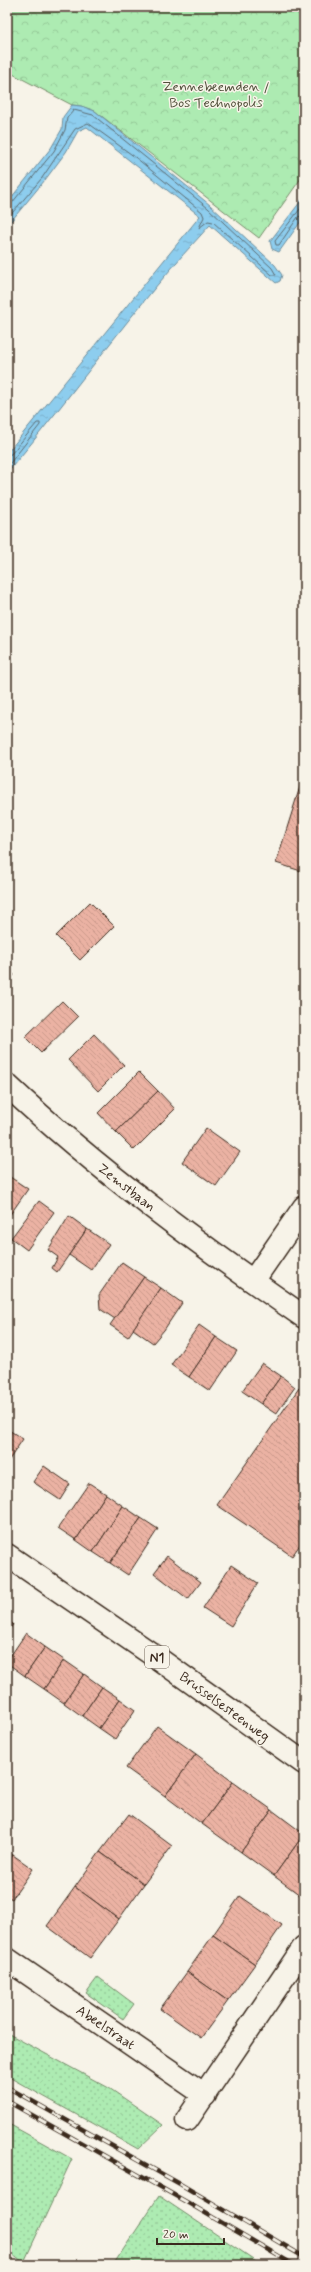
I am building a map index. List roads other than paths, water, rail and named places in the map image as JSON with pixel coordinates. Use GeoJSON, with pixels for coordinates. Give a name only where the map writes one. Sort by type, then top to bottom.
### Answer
{"type":"FeatureCollection","features":[{"type":"Feature","properties":{"kind":"street","name":"Zemstbaan"},"geometry":{"type":"LineString","coordinates":[[7,1085],[114,1178],[253,1282],[304,1317]]}},
{"type":"Feature","properties":{"kind":"street"},"geometry":{"type":"LineString","coordinates":[[253,1282],[304,1207]]}},
{"type":"Feature","properties":{"kind":"street","name":"Brusselsesteenweg"},"geometry":{"type":"LineString","coordinates":[[7,1555],[156,1657],[304,1763]]}},
{"type":"Feature","properties":{"kind":"street"},"geometry":{"type":"LineString","coordinates":[[187,2120],[304,1947]]}},
{"type":"Feature","properties":{"kind":"street","name":"Abeelstraat"},"geometry":{"type":"LineString","coordinates":[[7,1959],[205,2094]]}},
{"type":"Feature","properties":{"kind":"water"},"geometry":{"type":"Polygon","coordinates":[[[72,105],[81,106],[95,111],[210,205],[275,265],[282,275],[280,281],[276,283],[210,225],[157,285],[7,473],[7,453],[200,216],[87,127],[78,131],[66,152],[7,226],[7,203],[51,148],[62,129],[63,117],[72,105]]]}},
{"type":"Feature","properties":{"kind":"water"},"geometry":{"type":"Polygon","coordinates":[[[304,197],[304,217],[279,252],[272,249],[270,241],[304,197]]]}},
{"type":"Feature","properties":{"kind":"railway"},"geometry":{"type":"LineString","coordinates":[[7,2087],[180,2184],[304,2257]]}},
{"type":"Feature","properties":{"kind":"railway"},"geometry":{"type":"LineString","coordinates":[[7,2101],[190,2204],[294,2265]]}},
{"type":"Feature","properties":{"kind":"park label","name":"Zennebeemden / Bos Technopolis"},"geometry":{"type":"Point","coordinates":[216,94]}}]}
